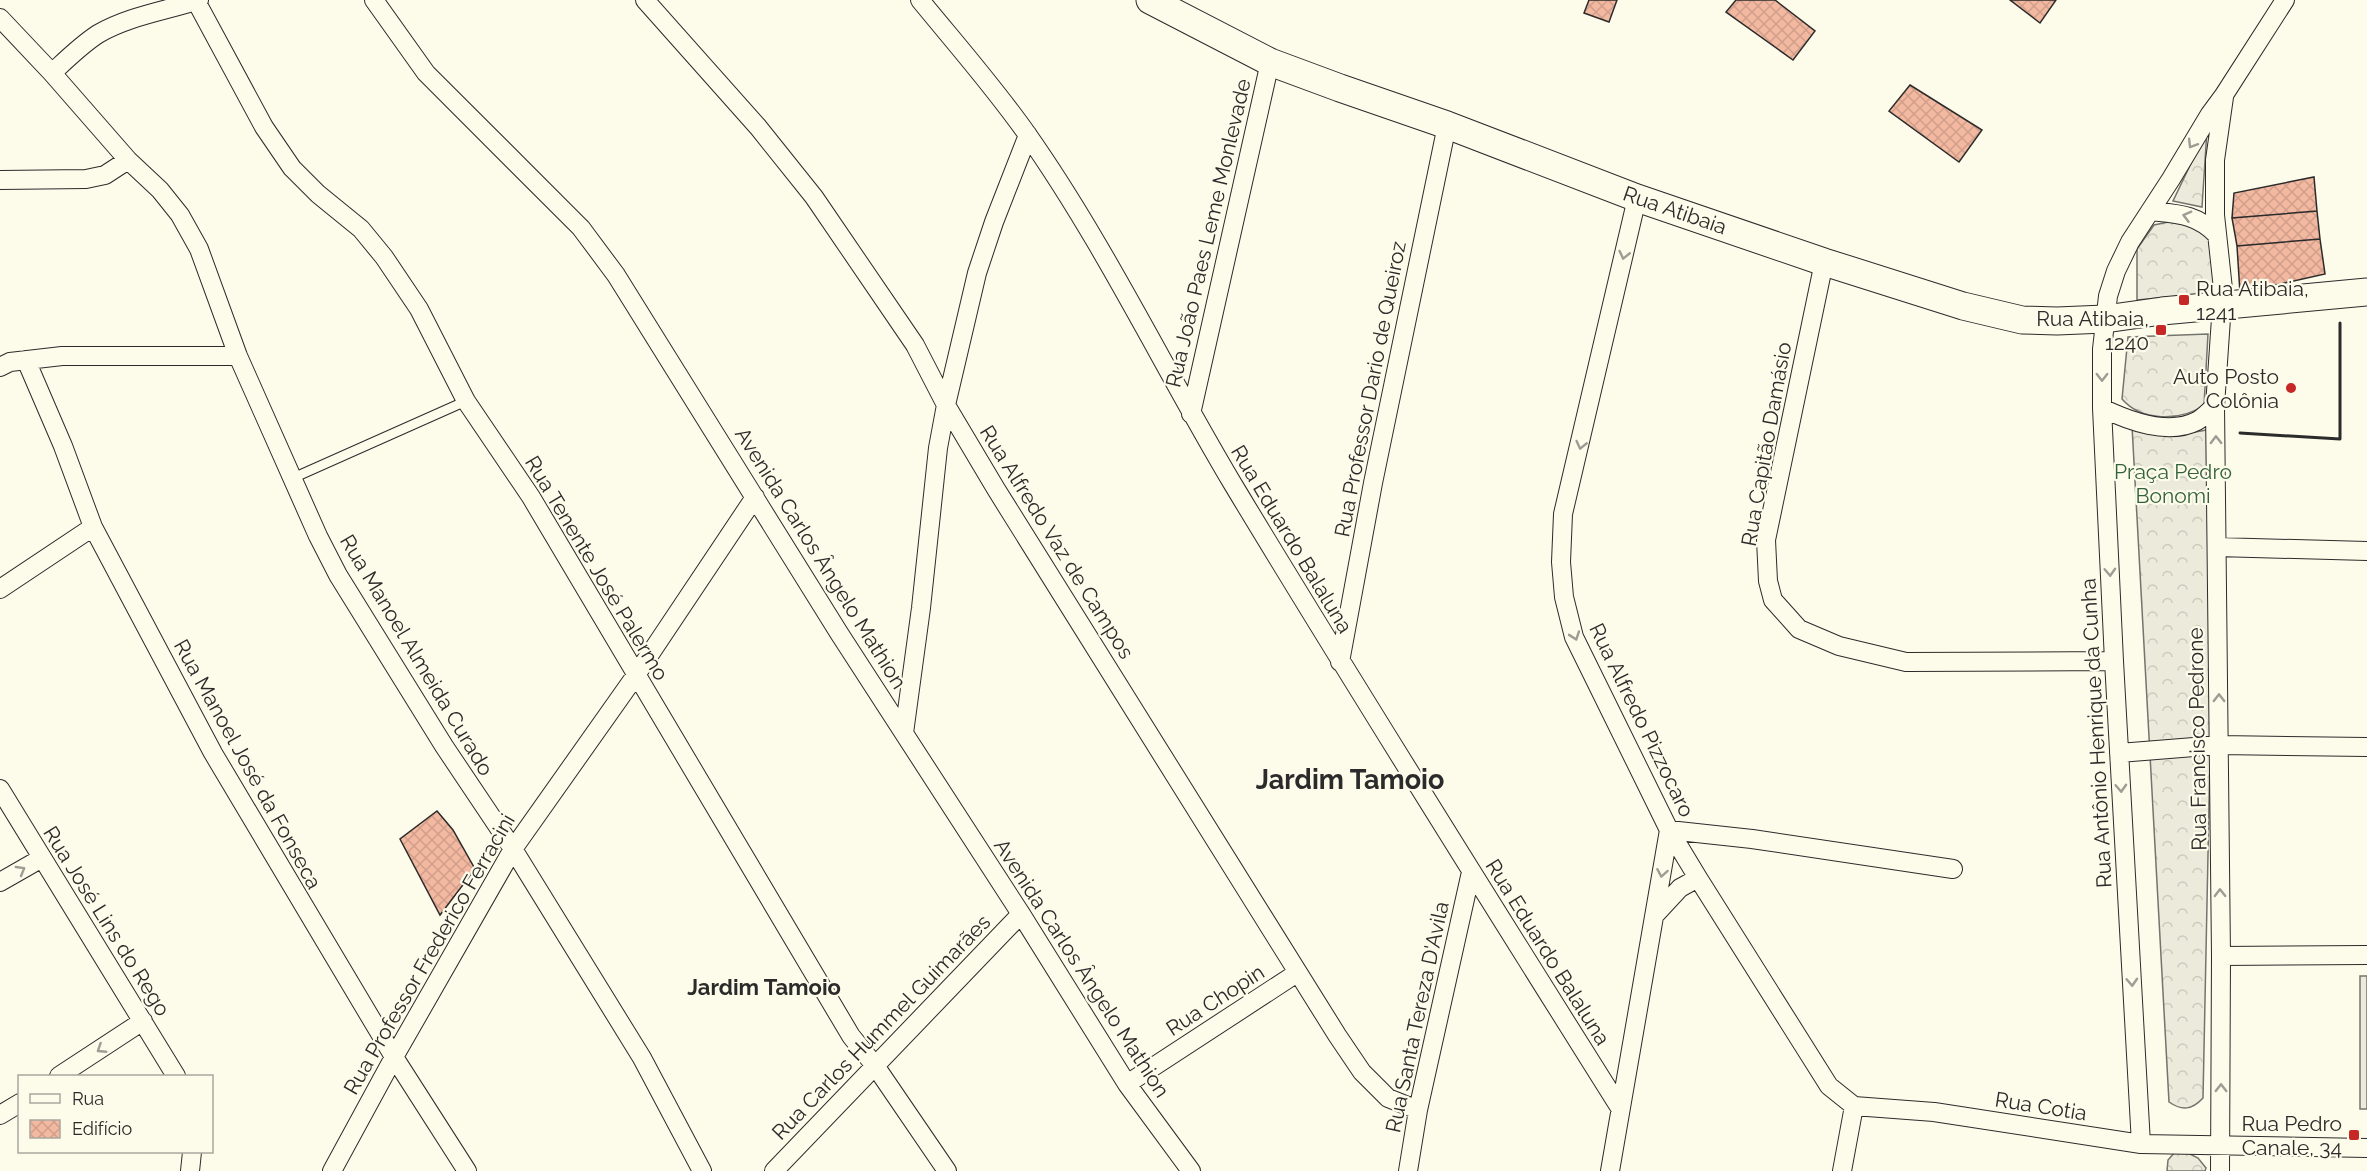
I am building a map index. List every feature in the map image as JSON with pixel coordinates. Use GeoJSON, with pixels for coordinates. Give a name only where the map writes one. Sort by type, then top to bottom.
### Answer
{"type":"FeatureCollection","features":[{"type":"Feature","properties":{"kind":"main road","name":"Rua Atibaia"},"geometry":{"type":"LineString","coordinates":[[1150,0],[1270,62],[1447,125],[1637,198],[1824,262],[1963,306],[2022,320],[2057,321],[2105,319],[2367,292]]}},
{"type":"Feature","properties":{"kind":"street","name":"Avenida Carlos Ângelo Mathion"},"geometry":{"type":"LineString","coordinates":[[374,0],[426,73],[580,228],[616,275],[1127,1084],[1191,1171]]}},
{"type":"Feature","properties":{"kind":"street","name":"Rua Alfredo Vaz de Campos"},"geometry":{"type":"LineString","coordinates":[[645,0],[758,127],[814,197],[915,345],[946,405],[1297,973],[1362,1072],[1388,1098],[1418,1110]]}},
{"type":"Feature","properties":{"kind":"street","name":"Rua Eduardo Balaluna"},"geometry":{"type":"LineString","coordinates":[[920,0],[994,89],[1028,135],[1092,236],[1191,414],[1340,662],[1620,1108]]}},
{"type":"Feature","properties":{"kind":"street","name":"Rua Antônio Henrique da Cunha"},"geometry":{"type":"LineString","coordinates":[[2141,1144],[2102,408],[2102,349],[2105,319],[2108,296],[2116,271],[2130,242],[2285,0]]}},
{"type":"Feature","properties":{"kind":"street"},"geometry":{"type":"LineString","coordinates":[[52,73],[78,48],[111,27],[139,16],[198,1]]}},
{"type":"Feature","properties":{"kind":"street","name":"Rua Tenente José Palermo"},"geometry":{"type":"LineString","coordinates":[[198,1],[264,127],[292,168],[318,194],[361,230],[384,257],[419,309],[466,400],[531,497],[851,1036],[876,1067],[947,1171]]}},
{"type":"Feature","properties":{"kind":"street","name":"Rua Manoel Almeida Curado"},"geometry":{"type":"LineString","coordinates":[[0,18],[128,160],[160,190],[180,215],[199,249],[238,356],[318,536],[365,621],[513,849],[642,1058],[702,1171]]}},
{"type":"Feature","properties":{"kind":"street","name":"Rua João Paes Leme Monlevade"},"geometry":{"type":"LineString","coordinates":[[1191,414],[1270,62]]}},
{"type":"Feature","properties":{"kind":"street","name":"Rua Francisco Pedrone"},"geometry":{"type":"LineString","coordinates":[[2220,1171],[2221,956],[2215,406],[2223,306],[2217,235],[2215,160],[2224,95]]}},
{"type":"Feature","properties":{"kind":"street","name":"Rua Professor Dario de Queiroz"},"geometry":{"type":"LineString","coordinates":[[1340,662],[1373,483],[1447,125]]}},
{"type":"Feature","properties":{"kind":"street"},"geometry":{"type":"LineString","coordinates":[[904,734],[921,608],[938,448],[946,405],[977,273],[1028,135]]}},
{"type":"Feature","properties":{"kind":"street"},"geometry":{"type":"LineString","coordinates":[[0,180],[86,179],[105,175],[128,160]]}},
{"type":"Feature","properties":{"kind":"street","name":"Rua Alfredo Pizzocaro"},"geometry":{"type":"LineString","coordinates":[[1637,198],[1563,514],[1561,562],[1564,597],[1574,637],[1670,830],[1829,1086],[1854,1106]]}},
{"type":"Feature","properties":{"kind":"street"},"geometry":{"type":"LineString","coordinates":[[2150,211],[2180,214],[2193,218],[2207,225],[2217,235]]}},
{"type":"Feature","properties":{"kind":"street","name":"Rua Capitão Damásio"},"geometry":{"type":"LineString","coordinates":[[1824,262],[1766,540],[1768,581],[1773,600],[1799,629],[1839,646],[1906,662],[2114,661]]}},
{"type":"Feature","properties":{"kind":"street"},"geometry":{"type":"LineString","coordinates":[[0,366],[62,356],[238,356]]}},
{"type":"Feature","properties":{"kind":"street","name":"Rua Manoel José da Fonseca"},"geometry":{"type":"LineString","coordinates":[[26,360],[63,447],[93,527],[213,753],[394,1057],[468,1171]]}},
{"type":"Feature","properties":{"kind":"street"},"geometry":{"type":"LineString","coordinates":[[2102,408],[2122,417],[2165,427],[2183,426],[2198,420],[2215,406]]}},
{"type":"Feature","properties":{"kind":"street","name":"Rua Professor Frederico Ferracini"},"geometry":{"type":"LineString","coordinates":[[332,1171],[394,1057],[513,849],[636,675],[755,496]]}},
{"type":"Feature","properties":{"kind":"street"},"geometry":{"type":"LineString","coordinates":[[0,589],[93,527]]}},
{"type":"Feature","properties":{"kind":"street"},"geometry":{"type":"LineString","coordinates":[[2217,547],[2367,551]]}},
{"type":"Feature","properties":{"kind":"street"},"geometry":{"type":"LineString","coordinates":[[2119,753],[2219,745],[2367,747]]}},
{"type":"Feature","properties":{"kind":"street","name":"Rua José Lins do Rego"},"geometry":{"type":"LineString","coordinates":[[0,789],[176,1075]]}},
{"type":"Feature","properties":{"kind":"street"},"geometry":{"type":"LineString","coordinates":[[1610,1171],[1670,830],[1752,839],[1953,870]]}},
{"type":"Feature","properties":{"kind":"street"},"geometry":{"type":"LineString","coordinates":[[0,882],[42,858]]}},
{"type":"Feature","properties":{"kind":"street","name":"Rua Santa Tereza D'Avila"},"geometry":{"type":"LineString","coordinates":[[1408,1171],[1418,1110],[1472,872]]}},
{"type":"Feature","properties":{"kind":"street"},"geometry":{"type":"LineString","coordinates":[[1654,916],[1680,888],[1698,878]]}},
{"type":"Feature","properties":{"kind":"street","name":"Rua Carlos Hummel Guimarães"},"geometry":{"type":"LineString","coordinates":[[774,1171],[1021,914]]}},
{"type":"Feature","properties":{"kind":"street"},"geometry":{"type":"LineString","coordinates":[[2221,956],[2367,955]]}},
{"type":"Feature","properties":{"kind":"street","name":"Rua Chopin"},"geometry":{"type":"LineString","coordinates":[[1127,1084],[1297,973]]}},
{"type":"Feature","properties":{"kind":"street"},"geometry":{"type":"LineString","coordinates":[[62,1075],[143,1022]]}},
{"type":"Feature","properties":{"kind":"street"},"geometry":{"type":"LineString","coordinates":[[0,1115],[18,1104]]}},
{"type":"Feature","properties":{"kind":"street"},"geometry":{"type":"LineString","coordinates":[[1842,1171],[1854,1106]]}},
{"type":"Feature","properties":{"kind":"street","name":"Rua Cotia"},"geometry":{"type":"LineString","coordinates":[[1854,1106],[1934,1112],[2141,1144],[2367,1148]]}},
{"type":"Feature","properties":{"kind":"street"},"geometry":{"type":"LineString","coordinates":[[189,1171],[192,1153]]}},
{"type":"Feature","properties":{"kind":"lane"},"geometry":{"type":"LineString","coordinates":[[293,478],[466,400]]}},
{"type":"Feature","properties":{"kind":"green space"},"geometry":{"type":"Polygon","coordinates":[[[2207,130],[2202,207],[2173,201],[2207,130]]]}},
{"type":"Feature","properties":{"kind":"green space"},"geometry":{"type":"Polygon","coordinates":[[[2178,220],[2192,223],[2211,239],[2216,269],[2213,293],[2137,300],[2137,249],[2154,225],[2178,220]]]}},
{"type":"Feature","properties":{"kind":"green space","name":"Praça Pedro Bonomi"},"geometry":{"type":"Polygon","coordinates":[[[2208,334],[2204,405],[2184,414],[2161,417],[2139,412],[2122,399],[2128,337],[2208,334]]]}},
{"type":"Feature","properties":{"kind":"green space","name":"Praça Pedro Bonomi"},"geometry":{"type":"Polygon","coordinates":[[[2132,426],[2180,433],[2210,429],[2211,708],[2203,1098],[2187,1108],[2178,1107],[2169,1102],[2132,426]]]}},
{"type":"Feature","properties":{"kind":"green space"},"geometry":{"type":"Polygon","coordinates":[[[2360,976],[2367,976],[2367,1109],[2360,1109],[2360,976]]]}},
{"type":"Feature","properties":{"kind":"green space"},"geometry":{"type":"Polygon","coordinates":[[[2184,1151],[2198,1158],[2206,1168],[2205,1171],[2167,1171],[2168,1160],[2175,1152],[2184,1151]]]}},
{"type":"Feature","properties":{"kind":"building"},"geometry":{"type":"Polygon","coordinates":[[[1589,0],[1617,0],[1609,22],[1584,13],[1589,0]]]}},
{"type":"Feature","properties":{"kind":"building"},"geometry":{"type":"Polygon","coordinates":[[[1736,0],[1775,0],[1815,31],[1793,60],[1726,12],[1736,0]]]}},
{"type":"Feature","properties":{"kind":"building"},"geometry":{"type":"Polygon","coordinates":[[[2010,0],[2056,0],[2040,23],[2010,0]]]}},
{"type":"Feature","properties":{"kind":"building"},"geometry":{"type":"Polygon","coordinates":[[[1910,85],[1982,130],[1959,162],[1889,111],[1910,85]]]}},
{"type":"Feature","properties":{"kind":"building"},"geometry":{"type":"Polygon","coordinates":[[[2314,177],[2317,211],[2232,218],[2234,193],[2314,177]]]}},
{"type":"Feature","properties":{"kind":"building"},"geometry":{"type":"Polygon","coordinates":[[[2317,211],[2320,239],[2237,246],[2232,218],[2317,211]]]}},
{"type":"Feature","properties":{"kind":"building"},"geometry":{"type":"Polygon","coordinates":[[[2320,239],[2325,274],[2240,293],[2237,246],[2320,239]]]}},
{"type":"Feature","properties":{"kind":"building"},"geometry":{"type":"Polygon","coordinates":[[[437,811],[453,830],[475,869],[440,915],[400,839],[437,811]]]}},
{"type":"Feature","properties":{"kind":"wall"},"geometry":{"type":"LineString","coordinates":[[2240,433],[2340,439],[2340,323]]}},
{"type":"Feature","properties":{"kind":"place","name":"Rua Atibaia, 1241"},"geometry":{"type":"Point","coordinates":[2184,300]}},
{"type":"Feature","properties":{"kind":"place","name":"Rua Atibaia, 1240"},"geometry":{"type":"Point","coordinates":[2161,330]}},
{"type":"Feature","properties":{"kind":"place","name":"Auto Posto Colônia"},"geometry":{"type":"Point","coordinates":[2291,388]}},
{"type":"Feature","properties":{"kind":"place","name":"Rua Pedro Canale, 34"},"geometry":{"type":"Point","coordinates":[2354,1135]}},
{"type":"Feature","properties":{"kind":"district","name":"Jardim Tamoio"},"geometry":{"type":"Point","coordinates":[1350,779]}},
{"type":"Feature","properties":{"kind":"district","name":"Jardim Tamoio"},"geometry":{"type":"Point","coordinates":[764,987]}}]}
